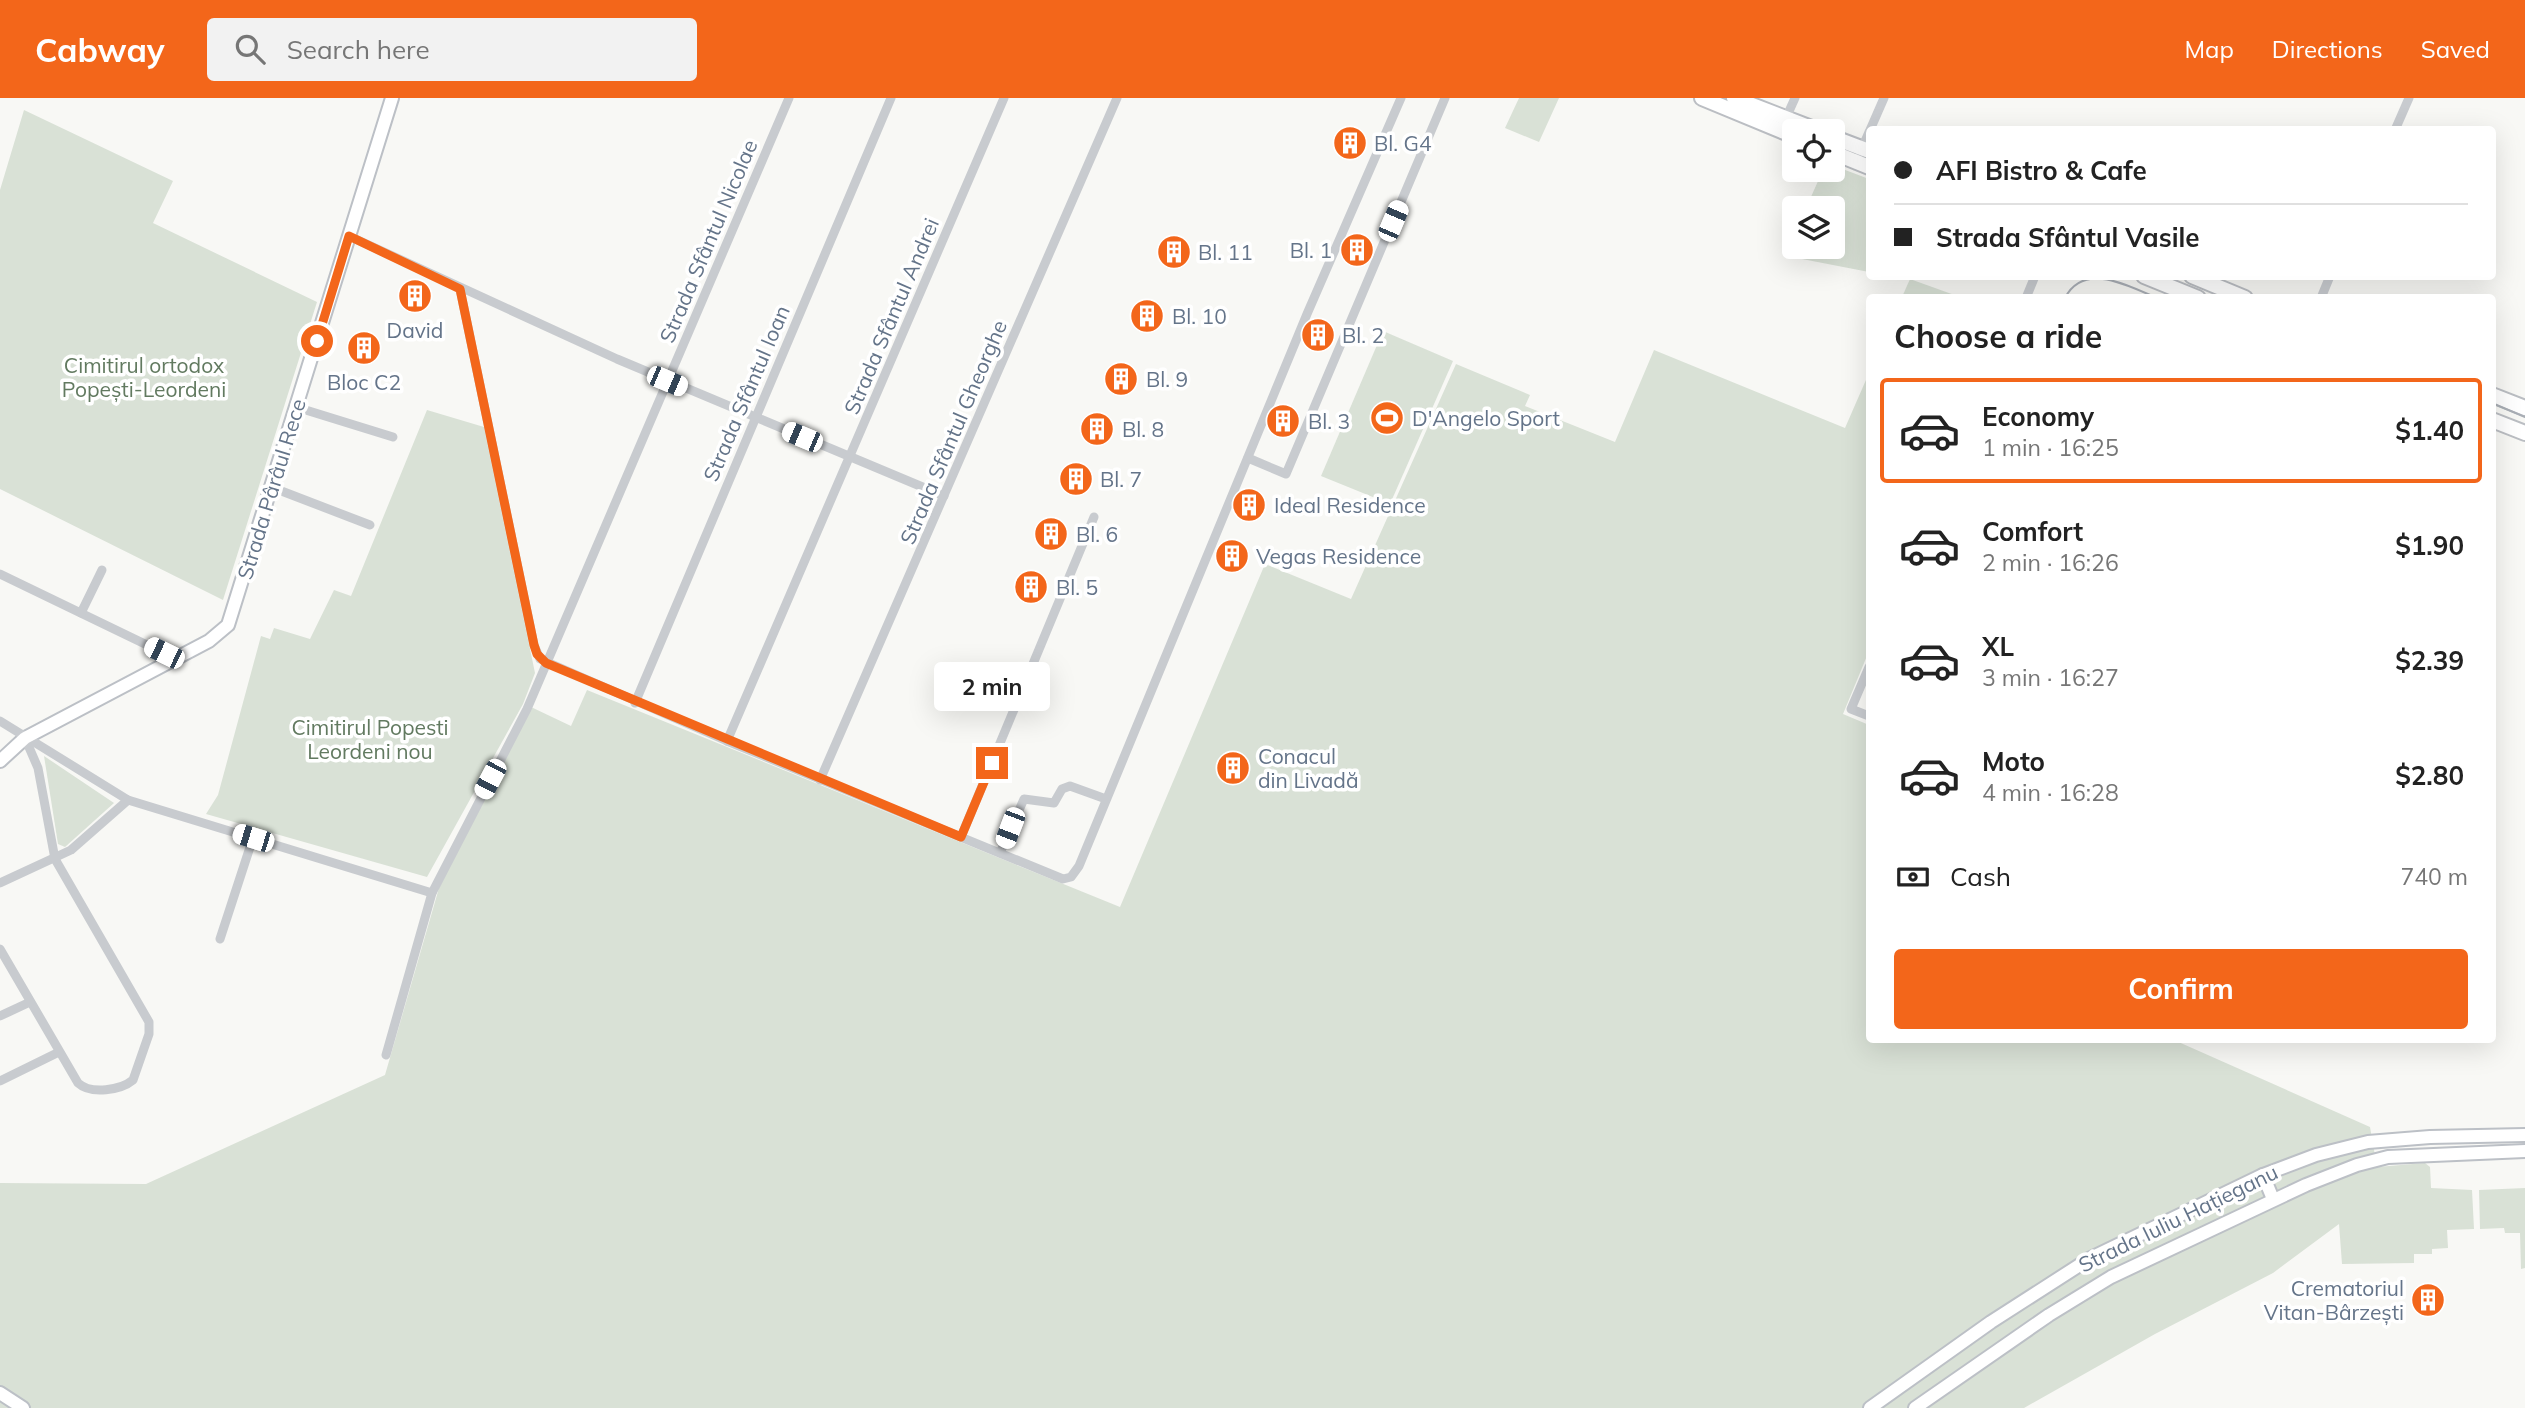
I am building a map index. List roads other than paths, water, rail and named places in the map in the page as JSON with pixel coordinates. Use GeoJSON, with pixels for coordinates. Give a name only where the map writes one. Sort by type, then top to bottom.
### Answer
{"type":"FeatureCollection","features":[{"type":"Feature","properties":{"kind":"main road","name":"Strada Pârâul Rece"},"geometry":{"type":"LineString","coordinates":[[0,761],[25,737],[215,638],[228,625],[392,98]]}},
{"type":"Feature","properties":{"kind":"main road"},"geometry":{"type":"LineString","coordinates":[[1702,98],[1782,131]]}},
{"type":"Feature","properties":{"kind":"main road"},"geometry":{"type":"LineString","coordinates":[[1734,98],[1786,118]]}},
{"type":"Feature","properties":{"kind":"main road"},"geometry":{"type":"LineString","coordinates":[[1845,145],[1864,157]]}},
{"type":"Feature","properties":{"kind":"main road"},"geometry":{"type":"LineString","coordinates":[[1845,154],[1864,157]]}},
{"type":"Feature","properties":{"kind":"main road"},"geometry":{"type":"LineString","coordinates":[[2154,280],[2188,294]]}},
{"type":"Feature","properties":{"kind":"main road"},"geometry":{"type":"LineString","coordinates":[[2202,280],[2235,294]]}},
{"type":"Feature","properties":{"kind":"main road"},"geometry":{"type":"LineString","coordinates":[[2496,397],[2525,408]]}},
{"type":"Feature","properties":{"kind":"main road"},"geometry":{"type":"LineString","coordinates":[[2496,422],[2525,433]]}},
{"type":"Feature","properties":{"kind":"main road","name":"Strada Iuliu Hațieganu"},"geometry":{"type":"LineString","coordinates":[[1870,1408],[1991,1322],[2089,1259],[2263,1175],[2316,1155],[2368,1142],[2430,1136],[2525,1135]]}},
{"type":"Feature","properties":{"kind":"main road","name":"Strada Iuliu Hațieganu"},"geometry":{"type":"LineString","coordinates":[[1915,1408],[2049,1315],[2112,1276],[2273,1199],[2380,1158],[2525,1150]]}},
{"type":"Feature","properties":{"kind":"main road"},"geometry":{"type":"LineString","coordinates":[[2263,1175],[2273,1199]]}},
{"type":"Feature","properties":{"kind":"main road"},"geometry":{"type":"LineString","coordinates":[[0,1393],[23,1408]]}},
{"type":"Feature","properties":{"kind":"street","name":"Strada Sfântul Nicolae"},"geometry":{"type":"LineString","coordinates":[[386,1055],[432,893],[527,709],[789,98]]}},
{"type":"Feature","properties":{"kind":"street","name":"Strada Sfântul Ioan"},"geometry":{"type":"LineString","coordinates":[[635,702],[891,98]]}},
{"type":"Feature","properties":{"kind":"street","name":"Strada Sfântul Andrei"},"geometry":{"type":"LineString","coordinates":[[727,741],[1004,98]]}},
{"type":"Feature","properties":{"kind":"street","name":"Strada Sfântul Gheorghe"},"geometry":{"type":"LineString","coordinates":[[820,780],[1117,98]]}},
{"type":"Feature","properties":{"kind":"street"},"geometry":{"type":"LineString","coordinates":[[460,289],[534,645],[537,654],[546,663],[1058,878],[1071,877],[1079,866],[1401,98]]}},
{"type":"Feature","properties":{"kind":"street"},"geometry":{"type":"LineString","coordinates":[[1248,458],[1286,474],[1445,98]]}},
{"type":"Feature","properties":{"kind":"street"},"geometry":{"type":"LineString","coordinates":[[1786,118],[1795,98]]}},
{"type":"Feature","properties":{"kind":"street"},"geometry":{"type":"LineString","coordinates":[[1872,126],[1884,98]]}},
{"type":"Feature","properties":{"kind":"street"},"geometry":{"type":"LineString","coordinates":[[2397,126],[2409,98]]}},
{"type":"Feature","properties":{"kind":"street"},"geometry":{"type":"LineString","coordinates":[[349,236],[460,289],[667,381],[944,496]]}},
{"type":"Feature","properties":{"kind":"street"},"geometry":{"type":"LineString","coordinates":[[296,407],[393,437]]}},
{"type":"Feature","properties":{"kind":"street"},"geometry":{"type":"LineString","coordinates":[[271,487],[370,526]]}},
{"type":"Feature","properties":{"kind":"street"},"geometry":{"type":"LineString","coordinates":[[961,837],[1094,517]]}},
{"type":"Feature","properties":{"kind":"street"},"geometry":{"type":"LineString","coordinates":[[81,613],[102,570]]}},
{"type":"Feature","properties":{"kind":"street"},"geometry":{"type":"LineString","coordinates":[[0,574],[176,659]]}},
{"type":"Feature","properties":{"kind":"street"},"geometry":{"type":"LineString","coordinates":[[1866,674],[1851,709],[1866,715]]}},
{"type":"Feature","properties":{"kind":"street"},"geometry":{"type":"LineString","coordinates":[[0,721],[128,800],[432,893]]}},
{"type":"Feature","properties":{"kind":"street"},"geometry":{"type":"LineString","coordinates":[[0,949],[78,1083],[93,1089],[125,1085],[133,1080],[149,1034],[149,1022],[55,859],[38,768],[25,737]]}},
{"type":"Feature","properties":{"kind":"street"},"geometry":{"type":"LineString","coordinates":[[1000,853],[1024,799],[1054,803],[1062,789],[1070,786],[1106,799]]}},
{"type":"Feature","properties":{"kind":"street"},"geometry":{"type":"LineString","coordinates":[[0,883],[55,859],[84,841],[128,800]]}},
{"type":"Feature","properties":{"kind":"street"},"geometry":{"type":"LineString","coordinates":[[219,939],[253,838]]}},
{"type":"Feature","properties":{"kind":"street"},"geometry":{"type":"LineString","coordinates":[[0,1016],[30,1002]]}},
{"type":"Feature","properties":{"kind":"street"},"geometry":{"type":"LineString","coordinates":[[0,1081],[59,1052]]}},
{"type":"Feature","properties":{"kind":"tram line"},"geometry":{"type":"LineString","coordinates":[[2068,294],[2073,287],[2089,280]]}},
{"type":"Feature","properties":{"kind":"tram line"},"geometry":{"type":"LineString","coordinates":[[2108,280],[2147,294]]}},
{"type":"Feature","properties":{"kind":"tram line"},"geometry":{"type":"LineString","coordinates":[[2496,405],[2525,417]]}},
{"type":"Feature","properties":{"kind":"place","name":"Bl. G4"},"geometry":{"type":"Point","coordinates":[1350,143]}},
{"type":"Feature","properties":{"kind":"place","name":"Bl. 1"},"geometry":{"type":"Point","coordinates":[1357,250]}},
{"type":"Feature","properties":{"kind":"place","name":"Bl. 11"},"geometry":{"type":"Point","coordinates":[1174,252]}},
{"type":"Feature","properties":{"kind":"place","name":"David"},"geometry":{"type":"Point","coordinates":[415,296]}},
{"type":"Feature","properties":{"kind":"place","name":"Bl. 10"},"geometry":{"type":"Point","coordinates":[1147,316]}},
{"type":"Feature","properties":{"kind":"place","name":"Bl. 2"},"geometry":{"type":"Point","coordinates":[1318,335]}},
{"type":"Feature","properties":{"kind":"place","name":"Bloc C2"},"geometry":{"type":"Point","coordinates":[364,348]}},
{"type":"Feature","properties":{"kind":"place","name":"Bl. 9"},"geometry":{"type":"Point","coordinates":[1121,379]}},
{"type":"Feature","properties":{"kind":"place","name":"D'Angelo Sport"},"geometry":{"type":"Point","coordinates":[1387,418]}},
{"type":"Feature","properties":{"kind":"place","name":"Bl. 3"},"geometry":{"type":"Point","coordinates":[1283,421]}},
{"type":"Feature","properties":{"kind":"place","name":"Bl. 8"},"geometry":{"type":"Point","coordinates":[1097,429]}},
{"type":"Feature","properties":{"kind":"place","name":"Bl. 7"},"geometry":{"type":"Point","coordinates":[1076,479]}},
{"type":"Feature","properties":{"kind":"place","name":"Ideal Residence"},"geometry":{"type":"Point","coordinates":[1249,505]}},
{"type":"Feature","properties":{"kind":"place","name":"Bl. 6"},"geometry":{"type":"Point","coordinates":[1051,534]}},
{"type":"Feature","properties":{"kind":"place","name":"Vegas Residence"},"geometry":{"type":"Point","coordinates":[1232,556]}},
{"type":"Feature","properties":{"kind":"place","name":"Bl. 5"},"geometry":{"type":"Point","coordinates":[1031,587]}},
{"type":"Feature","properties":{"kind":"place","name":"Conacul din Livadă"},"geometry":{"type":"Point","coordinates":[1233,768]}},
{"type":"Feature","properties":{"kind":"place","name":"Crematoriul Vitan-Bârzești"},"geometry":{"type":"Point","coordinates":[2428,1300]}},
{"type":"Feature","properties":{"kind":"park label","name":"Cimitirul ortodox Popești-Leordeni"},"geometry":{"type":"Point","coordinates":[144,377]}},
{"type":"Feature","properties":{"kind":"park label","name":"Cimitirul Popesti Leordeni nou"},"geometry":{"type":"Point","coordinates":[370,739]}}]}
